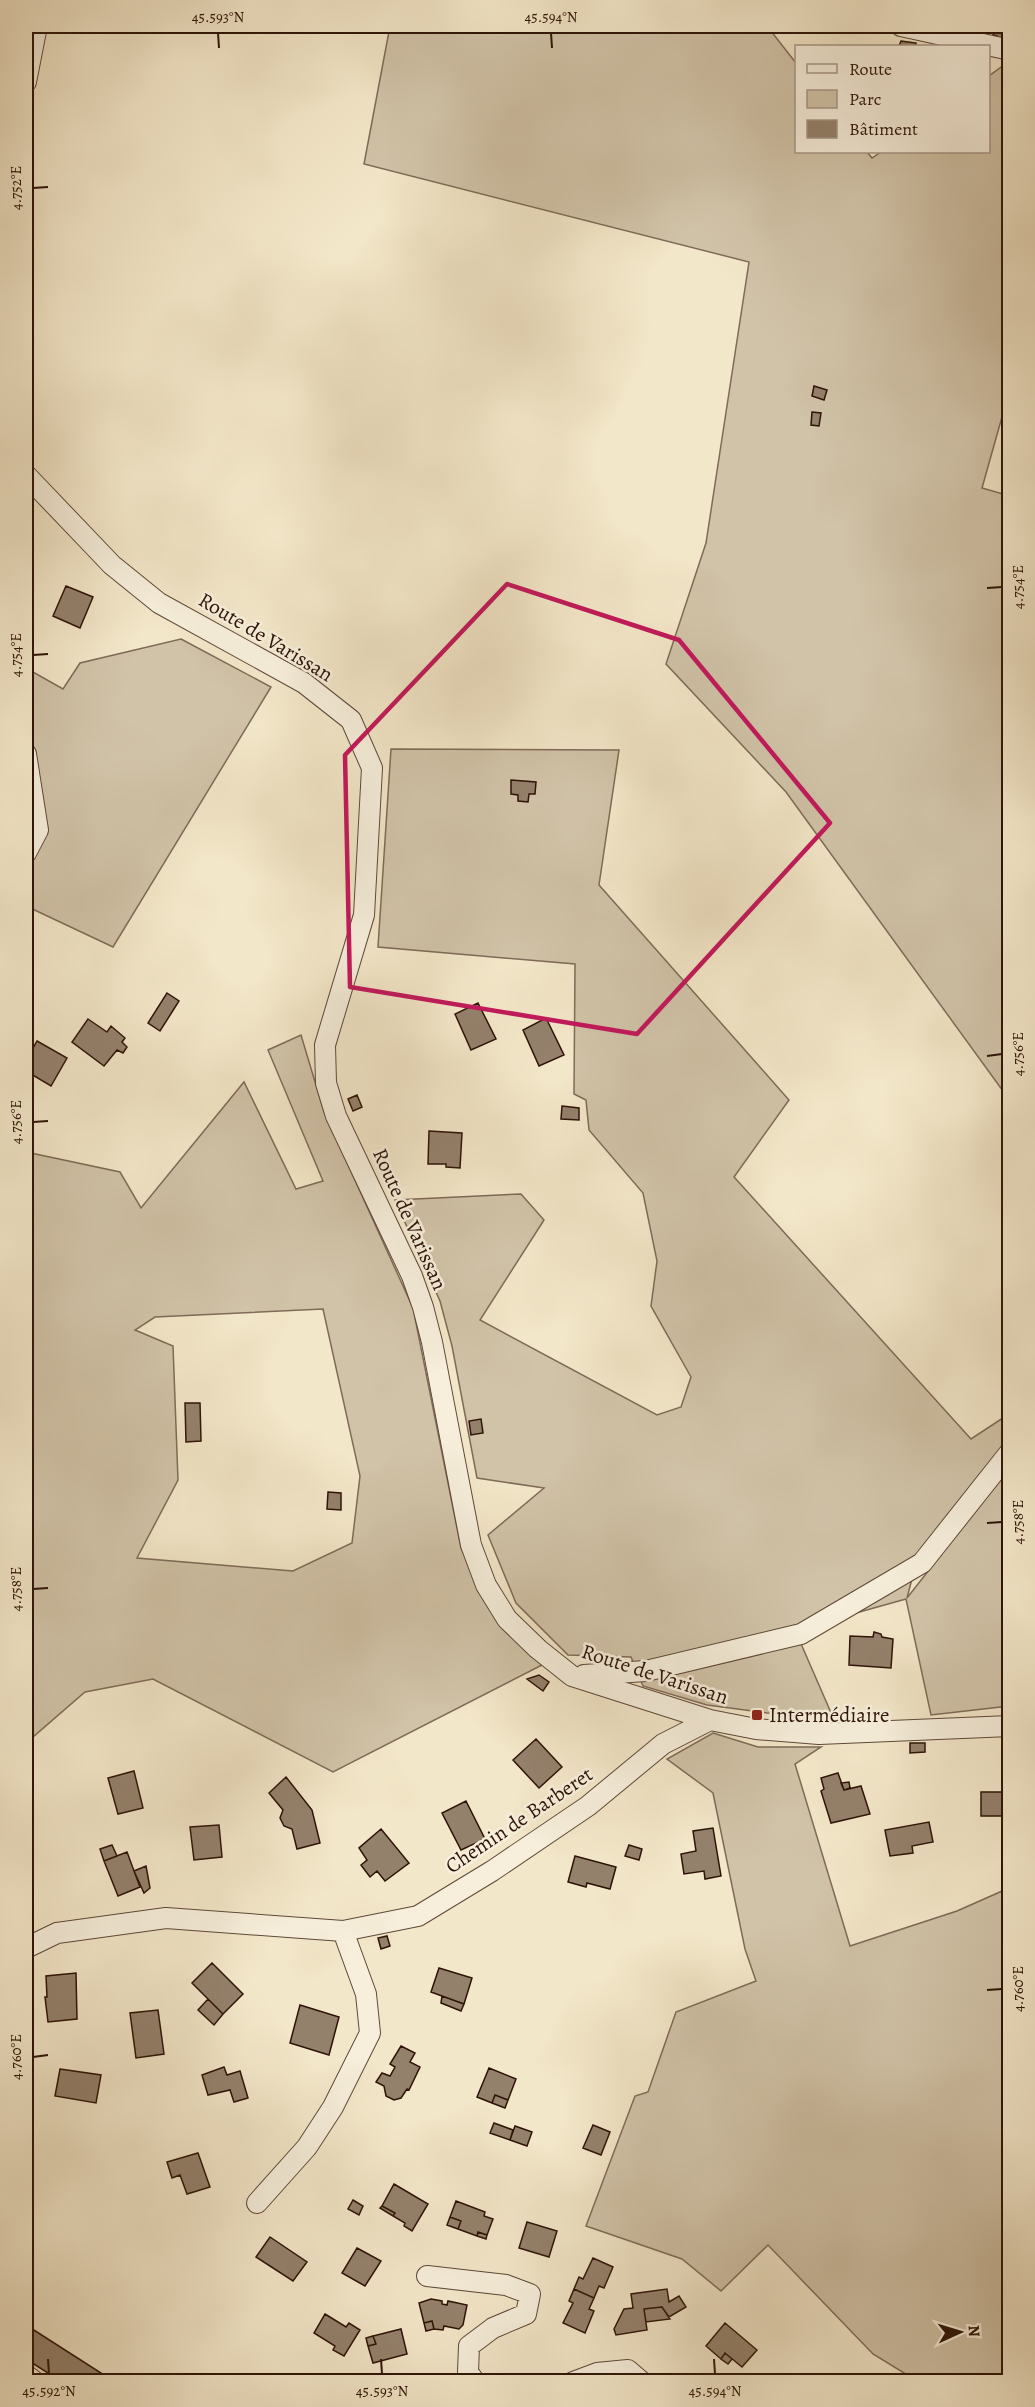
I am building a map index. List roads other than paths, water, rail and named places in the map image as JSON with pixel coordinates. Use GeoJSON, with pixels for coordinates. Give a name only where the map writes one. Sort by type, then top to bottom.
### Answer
{"type":"FeatureCollection","features":[{"type":"Feature","properties":{"kind":"street"},"geometry":{"type":"LineString","coordinates":[[26,82],[37,26]]}},
{"type":"Feature","properties":{"kind":"street"},"geometry":{"type":"LineString","coordinates":[[901,26],[987,45]]}},
{"type":"Feature","properties":{"kind":"street"},"geometry":{"type":"LineString","coordinates":[[990,46],[1010,50]]}},
{"type":"Feature","properties":{"kind":"street","name":"Route de Varissan"},"geometry":{"type":"LineString","coordinates":[[26,475],[112,565],[159,603],[304,683],[351,720],[372,768],[364,915],[325,1045],[326,1083],[336,1116],[412,1276],[423,1307],[432,1342],[471,1545],[486,1585],[507,1619],[538,1649],[572,1676],[710,1720],[756,1729],[819,1734],[1010,1726]]}},
{"type":"Feature","properties":{"kind":"street"},"geometry":{"type":"LineString","coordinates":[[26,754],[38,830],[26,853]]}},
{"type":"Feature","properties":{"kind":"street"},"geometry":{"type":"LineString","coordinates":[[572,1676],[646,1671],[801,1634],[922,1563],[1010,1452]]}},
{"type":"Feature","properties":{"kind":"street","name":"Chemin de Barberet"},"geometry":{"type":"LineString","coordinates":[[26,1948],[57,1933],[166,1918],[343,1931],[418,1916],[588,1806],[663,1744],[710,1720]]}},
{"type":"Feature","properties":{"kind":"street"},"geometry":{"type":"LineString","coordinates":[[257,2203],[307,2147],[333,2108],[369,2033],[366,1994],[343,1931]]}},
{"type":"Feature","properties":{"kind":"street"},"geometry":{"type":"LineString","coordinates":[[427,2276],[506,2285],[530,2294],[526,2314],[493,2328],[469,2346],[468,2372],[475,2382]]}},
{"type":"Feature","properties":{"kind":"street"},"geometry":{"type":"LineString","coordinates":[[573,2382],[597,2373],[628,2370],[642,2382]]}},
{"type":"Feature","properties":{"kind":"street"},"geometry":{"type":"LineString","coordinates":[[26,2375],[35,2382]]}},
{"type":"Feature","properties":{"kind":"place","name":"Intermédiaire"},"geometry":{"type":"Point","coordinates":[757,1715]}}]}
